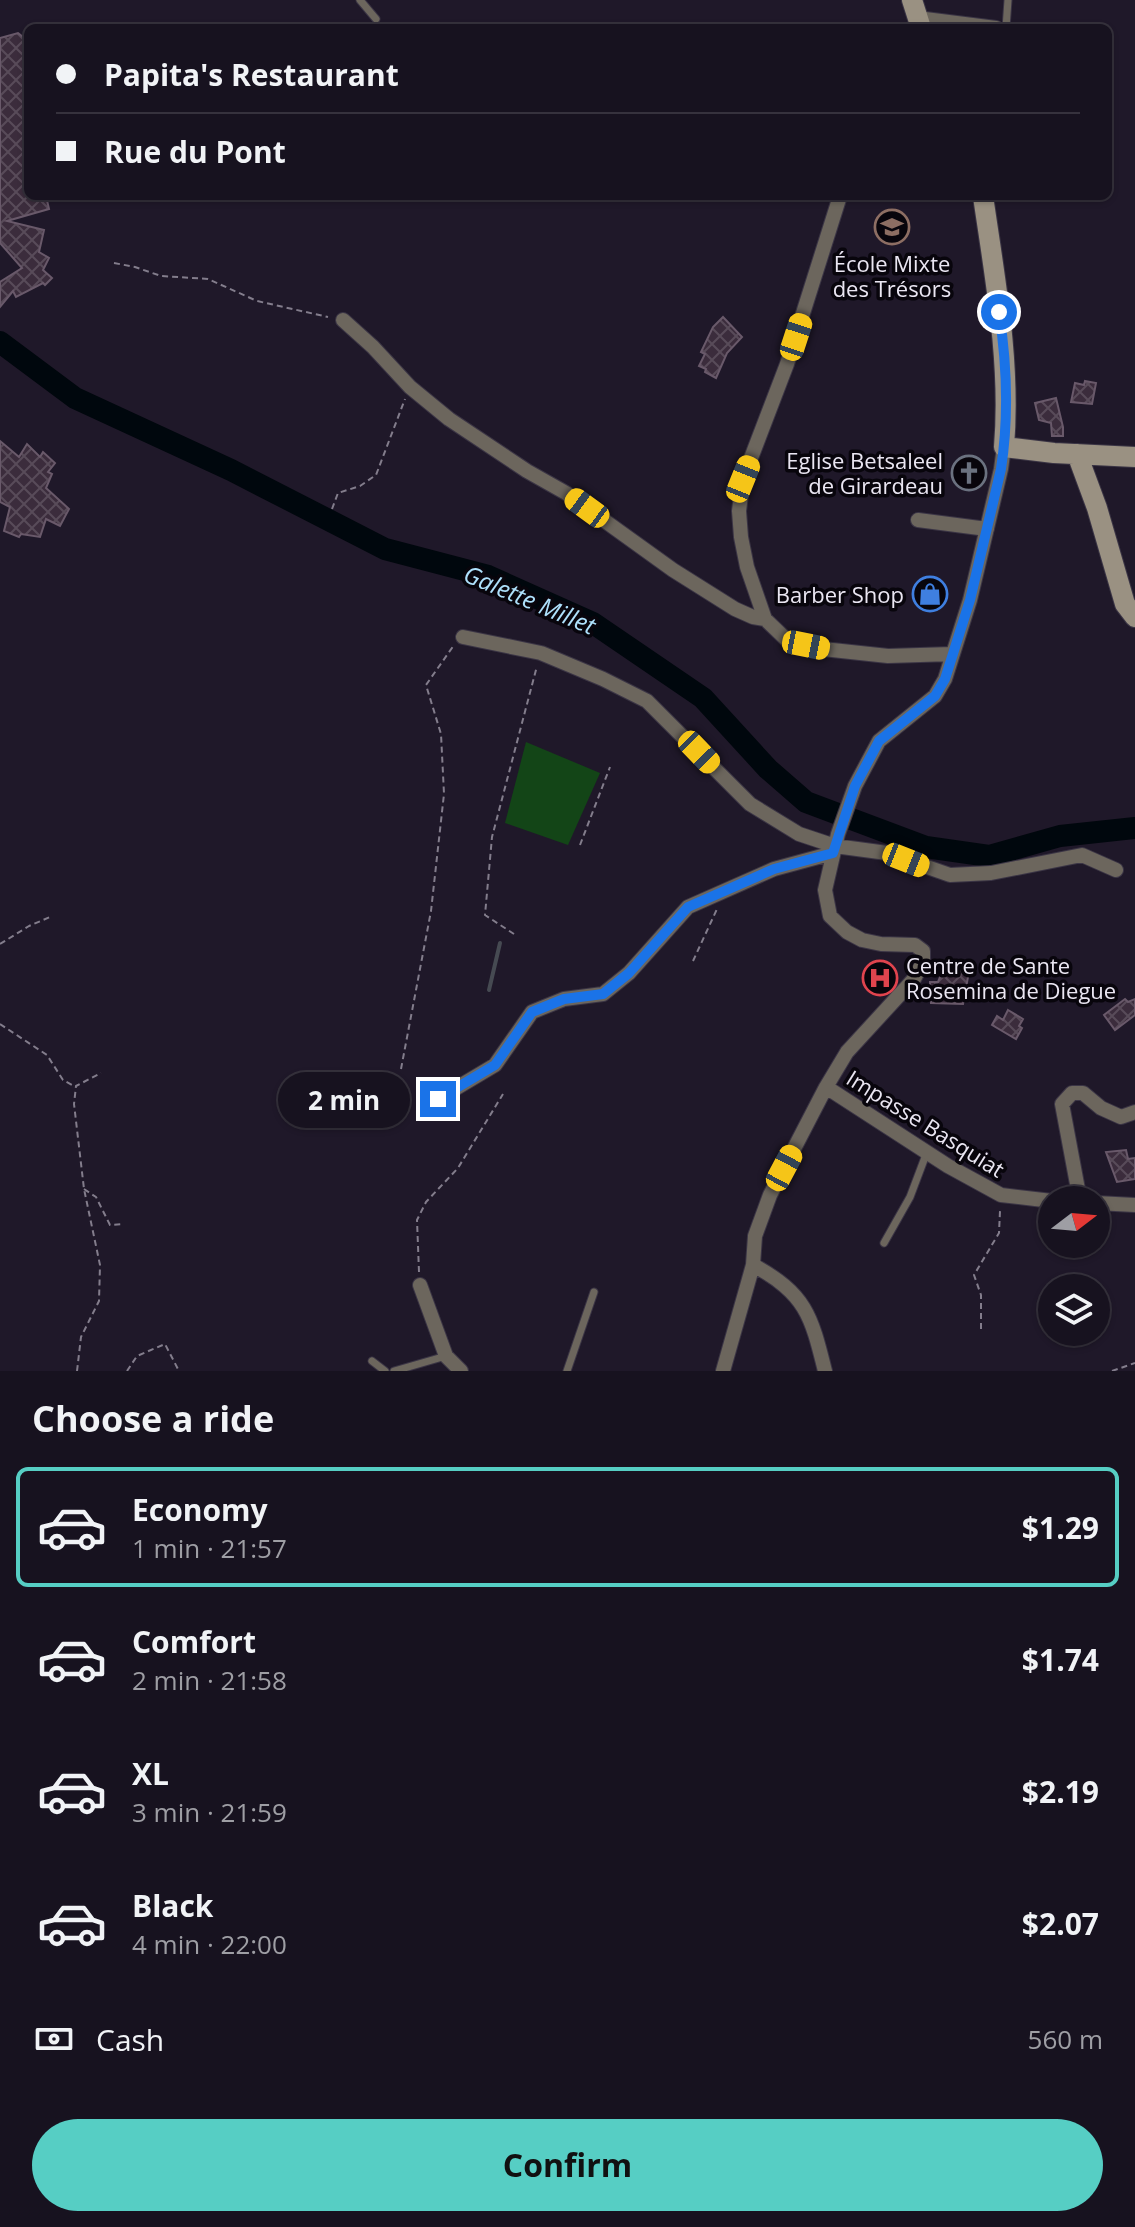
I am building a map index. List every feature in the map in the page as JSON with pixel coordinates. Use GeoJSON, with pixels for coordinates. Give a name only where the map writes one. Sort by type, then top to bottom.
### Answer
{"type":"FeatureCollection","features":[{"type":"Feature","properties":{"kind":"street"},"geometry":{"type":"LineString","coordinates":[[917,15],[972,24]]}},
{"type":"Feature","properties":{"kind":"street"},"geometry":{"type":"LineString","coordinates":[[839,200],[787,364],[743,479],[739,511],[747,567],[765,619],[789,642],[888,656],[952,654]]}},
{"type":"Feature","properties":{"kind":"street"},"geometry":{"type":"LineString","coordinates":[[723,1371],[753,1265],[755,1236],[770,1195],[847,1052],[914,979],[923,962],[923,951],[915,945],[881,944],[862,940],[847,932],[830,916],[825,890],[835,844],[855,786],[879,741],[935,696],[945,679],[970,600],[987,529],[1007,417],[1003,338],[984,200]]}},
{"type":"Feature","properties":{"kind":"street"},"geometry":{"type":"LineString","coordinates":[[343,320],[410,387],[449,419],[566,493],[673,570],[735,609],[765,619]]}},
{"type":"Feature","properties":{"kind":"street"},"geometry":{"type":"LineString","coordinates":[[1004,447],[1135,457]]}},
{"type":"Feature","properties":{"kind":"street"},"geometry":{"type":"LineString","coordinates":[[1077,454],[1097,508],[1125,604],[1135,617]]}},
{"type":"Feature","properties":{"kind":"street"},"geometry":{"type":"LineString","coordinates":[[918,520],[987,529]]}},
{"type":"Feature","properties":{"kind":"street"},"geometry":{"type":"LineString","coordinates":[[463,637],[541,653],[647,701],[750,804],[799,834],[887,853],[950,875],[991,873],[1082,855],[1116,870]]}},
{"type":"Feature","properties":{"kind":"street"},"geometry":{"type":"LineString","coordinates":[[438,1099],[495,1065],[532,1012],[564,999],[603,994],[629,973],[688,907],[835,844]]}},
{"type":"Feature","properties":{"kind":"street","name":"Impasse Basquiat"},"geometry":{"type":"LineString","coordinates":[[826,1087],[1001,1195],[1038,1199]]}},
{"type":"Feature","properties":{"kind":"street"},"geometry":{"type":"LineString","coordinates":[[1077,1186],[1062,1104],[1072,1093],[1083,1093],[1101,1108],[1121,1117],[1135,1112]]}},
{"type":"Feature","properties":{"kind":"street"},"geometry":{"type":"LineString","coordinates":[[1110,1204],[1135,1205]]}},
{"type":"Feature","properties":{"kind":"street"},"geometry":{"type":"LineString","coordinates":[[753,1265],[778,1278],[805,1307],[825,1371]]}},
{"type":"Feature","properties":{"kind":"street"},"geometry":{"type":"LineString","coordinates":[[420,1285],[446,1356],[461,1371]]}},
{"type":"Feature","properties":{"kind":"lane"},"geometry":{"type":"LineString","coordinates":[[360,0],[376,19]]}},
{"type":"Feature","properties":{"kind":"lane"},"geometry":{"type":"LineString","coordinates":[[1005,24],[1008,0]]}},
{"type":"Feature","properties":{"kind":"lane"},"geometry":{"type":"LineString","coordinates":[[884,1243],[910,1197],[927,1152]]}},
{"type":"Feature","properties":{"kind":"lane"},"geometry":{"type":"LineString","coordinates":[[567,1371],[594,1292]]}},
{"type":"Feature","properties":{"kind":"lane"},"geometry":{"type":"LineString","coordinates":[[394,1371],[446,1356]]}},
{"type":"Feature","properties":{"kind":"lane"},"geometry":{"type":"LineString","coordinates":[[372,1361],[385,1371]]}},
{"type":"Feature","properties":{"kind":"path"},"geometry":{"type":"LineString","coordinates":[[114,263],[161,276],[208,279],[257,301],[343,320]]}},
{"type":"Feature","properties":{"kind":"path"},"geometry":{"type":"LineString","coordinates":[[332,509],[338,493],[360,486],[376,475],[410,387]]}},
{"type":"Feature","properties":{"kind":"path"},"geometry":{"type":"LineString","coordinates":[[401,1069],[431,911],[444,794],[441,734],[426,685],[459,638],[463,637]]}},
{"type":"Feature","properties":{"kind":"path"},"geometry":{"type":"LineString","coordinates":[[514,934],[485,915],[492,837],[541,653]]}},
{"type":"Feature","properties":{"kind":"path"},"geometry":{"type":"LineString","coordinates":[[580,845],[610,767]]}},
{"type":"Feature","properties":{"kind":"path"},"geometry":{"type":"LineString","coordinates":[[693,961],[725,890]]}},
{"type":"Feature","properties":{"kind":"path"},"geometry":{"type":"LineString","coordinates":[[0,944],[50,917]]}},
{"type":"Feature","properties":{"kind":"path"},"geometry":{"type":"LineString","coordinates":[[0,1024],[47,1055],[63,1080],[76,1086]]}},
{"type":"Feature","properties":{"kind":"path"},"geometry":{"type":"LineString","coordinates":[[76,1086],[101,1073]]}},
{"type":"Feature","properties":{"kind":"path"},"geometry":{"type":"LineString","coordinates":[[76,1086],[74,1104],[84,1189],[100,1265],[99,1301],[81,1337],[77,1371]]}},
{"type":"Feature","properties":{"kind":"path"},"geometry":{"type":"LineString","coordinates":[[420,1285],[417,1220],[426,1202],[458,1168],[503,1094]]}},
{"type":"Feature","properties":{"kind":"path"},"geometry":{"type":"LineString","coordinates":[[84,1189],[96,1197],[110,1225],[123,1224]]}},
{"type":"Feature","properties":{"kind":"path"},"geometry":{"type":"LineString","coordinates":[[981,1329],[981,1295],[974,1275],[999,1233],[1001,1195]]}},
{"type":"Feature","properties":{"kind":"path"},"geometry":{"type":"LineString","coordinates":[[127,1371],[137,1356],[165,1344],[179,1371]]}},
{"type":"Feature","properties":{"kind":"path"},"geometry":{"type":"LineString","coordinates":[[1112,1371],[1135,1363]]}},
{"type":"Feature","properties":{"kind":"green space"},"geometry":{"type":"Polygon","coordinates":[[[526,742],[600,773],[568,845],[505,823],[526,742]]]}},
{"type":"Feature","properties":{"kind":"building"},"geometry":{"type":"Polygon","coordinates":[[[18,33],[24,38],[24,200],[47,200],[49,209],[7,221],[44,230],[39,252],[49,258],[43,270],[52,278],[45,285],[43,283],[16,297],[13,291],[0,307],[0,282],[22,268],[0,243],[0,38],[18,33]]]}},
{"type":"Feature","properties":{"kind":"building"},"geometry":{"type":"Polygon","coordinates":[[[723,317],[742,337],[727,353],[716,378],[699,366],[705,354],[701,352],[713,327],[723,317]]]}},
{"type":"Feature","properties":{"kind":"building"},"geometry":{"type":"Polygon","coordinates":[[[1085,381],[1096,383],[1092,404],[1071,402],[1075,383],[1084,385],[1085,381]]]}},
{"type":"Feature","properties":{"kind":"building"},"geometry":{"type":"Polygon","coordinates":[[[1056,398],[1063,436],[1052,436],[1051,423],[1039,420],[1035,403],[1056,398]]]}},
{"type":"Feature","properties":{"kind":"building"},"geometry":{"type":"Polygon","coordinates":[[[0,441],[19,457],[27,444],[40,457],[43,452],[55,463],[48,472],[52,474],[46,488],[69,509],[60,526],[46,519],[40,537],[21,534],[19,537],[4,531],[10,507],[0,502],[0,441]]]}},
{"type":"Feature","properties":{"kind":"building"},"geometry":{"type":"Polygon","coordinates":[[[947,960],[968,977],[963,1004],[931,1003],[930,982],[938,982],[947,960]]]}},
{"type":"Feature","properties":{"kind":"building"},"geometry":{"type":"Polygon","coordinates":[[[1125,999],[1128,1002],[1135,999],[1135,1015],[1115,1030],[1104,1015],[1125,999]]]}},
{"type":"Feature","properties":{"kind":"building"},"geometry":{"type":"Polygon","coordinates":[[[1008,1010],[1023,1019],[1016,1039],[992,1025],[997,1016],[1003,1020],[1008,1010]]]}},
{"type":"Feature","properties":{"kind":"building"},"geometry":{"type":"Polygon","coordinates":[[[1126,1150],[1128,1159],[1135,1158],[1135,1179],[1117,1182],[1106,1152],[1126,1150]]]}},
{"type":"Feature","properties":{"kind":"waterway","name":"Galette Millet"},"geometry":{"type":"LineString","coordinates":[[0,342],[75,398],[231,470],[385,549],[488,576],[593,623],[703,698],[768,769],[806,802],[926,847],[989,856],[1060,836],[1135,828]]}},
{"type":"Feature","properties":{"kind":"waterway"},"geometry":{"type":"LineString","coordinates":[[489,990],[500,943]]}},
{"type":"Feature","properties":{"kind":"place","name":"École Mixte des Trésors"},"geometry":{"type":"Point","coordinates":[892,227]}},
{"type":"Feature","properties":{"kind":"place","name":"Eglise Betsaleel de Girardeau"},"geometry":{"type":"Point","coordinates":[969,473]}},
{"type":"Feature","properties":{"kind":"place","name":"Barber Shop"},"geometry":{"type":"Point","coordinates":[930,594]}},
{"type":"Feature","properties":{"kind":"place","name":"Centre de Sante Rosemina de Diegue"},"geometry":{"type":"Point","coordinates":[880,978]}},
{"type":"Feature","properties":{"kind":"route"},"geometry":{"type":"LineString","coordinates":[[438,1099],[495,1065],[538,1008],[564,999],[603,994],[629,973],[688,907],[774,869],[833,853],[855,786],[879,741],[935,696],[945,679],[970,600],[1004,447],[1007,417],[999,312]]}}]}
